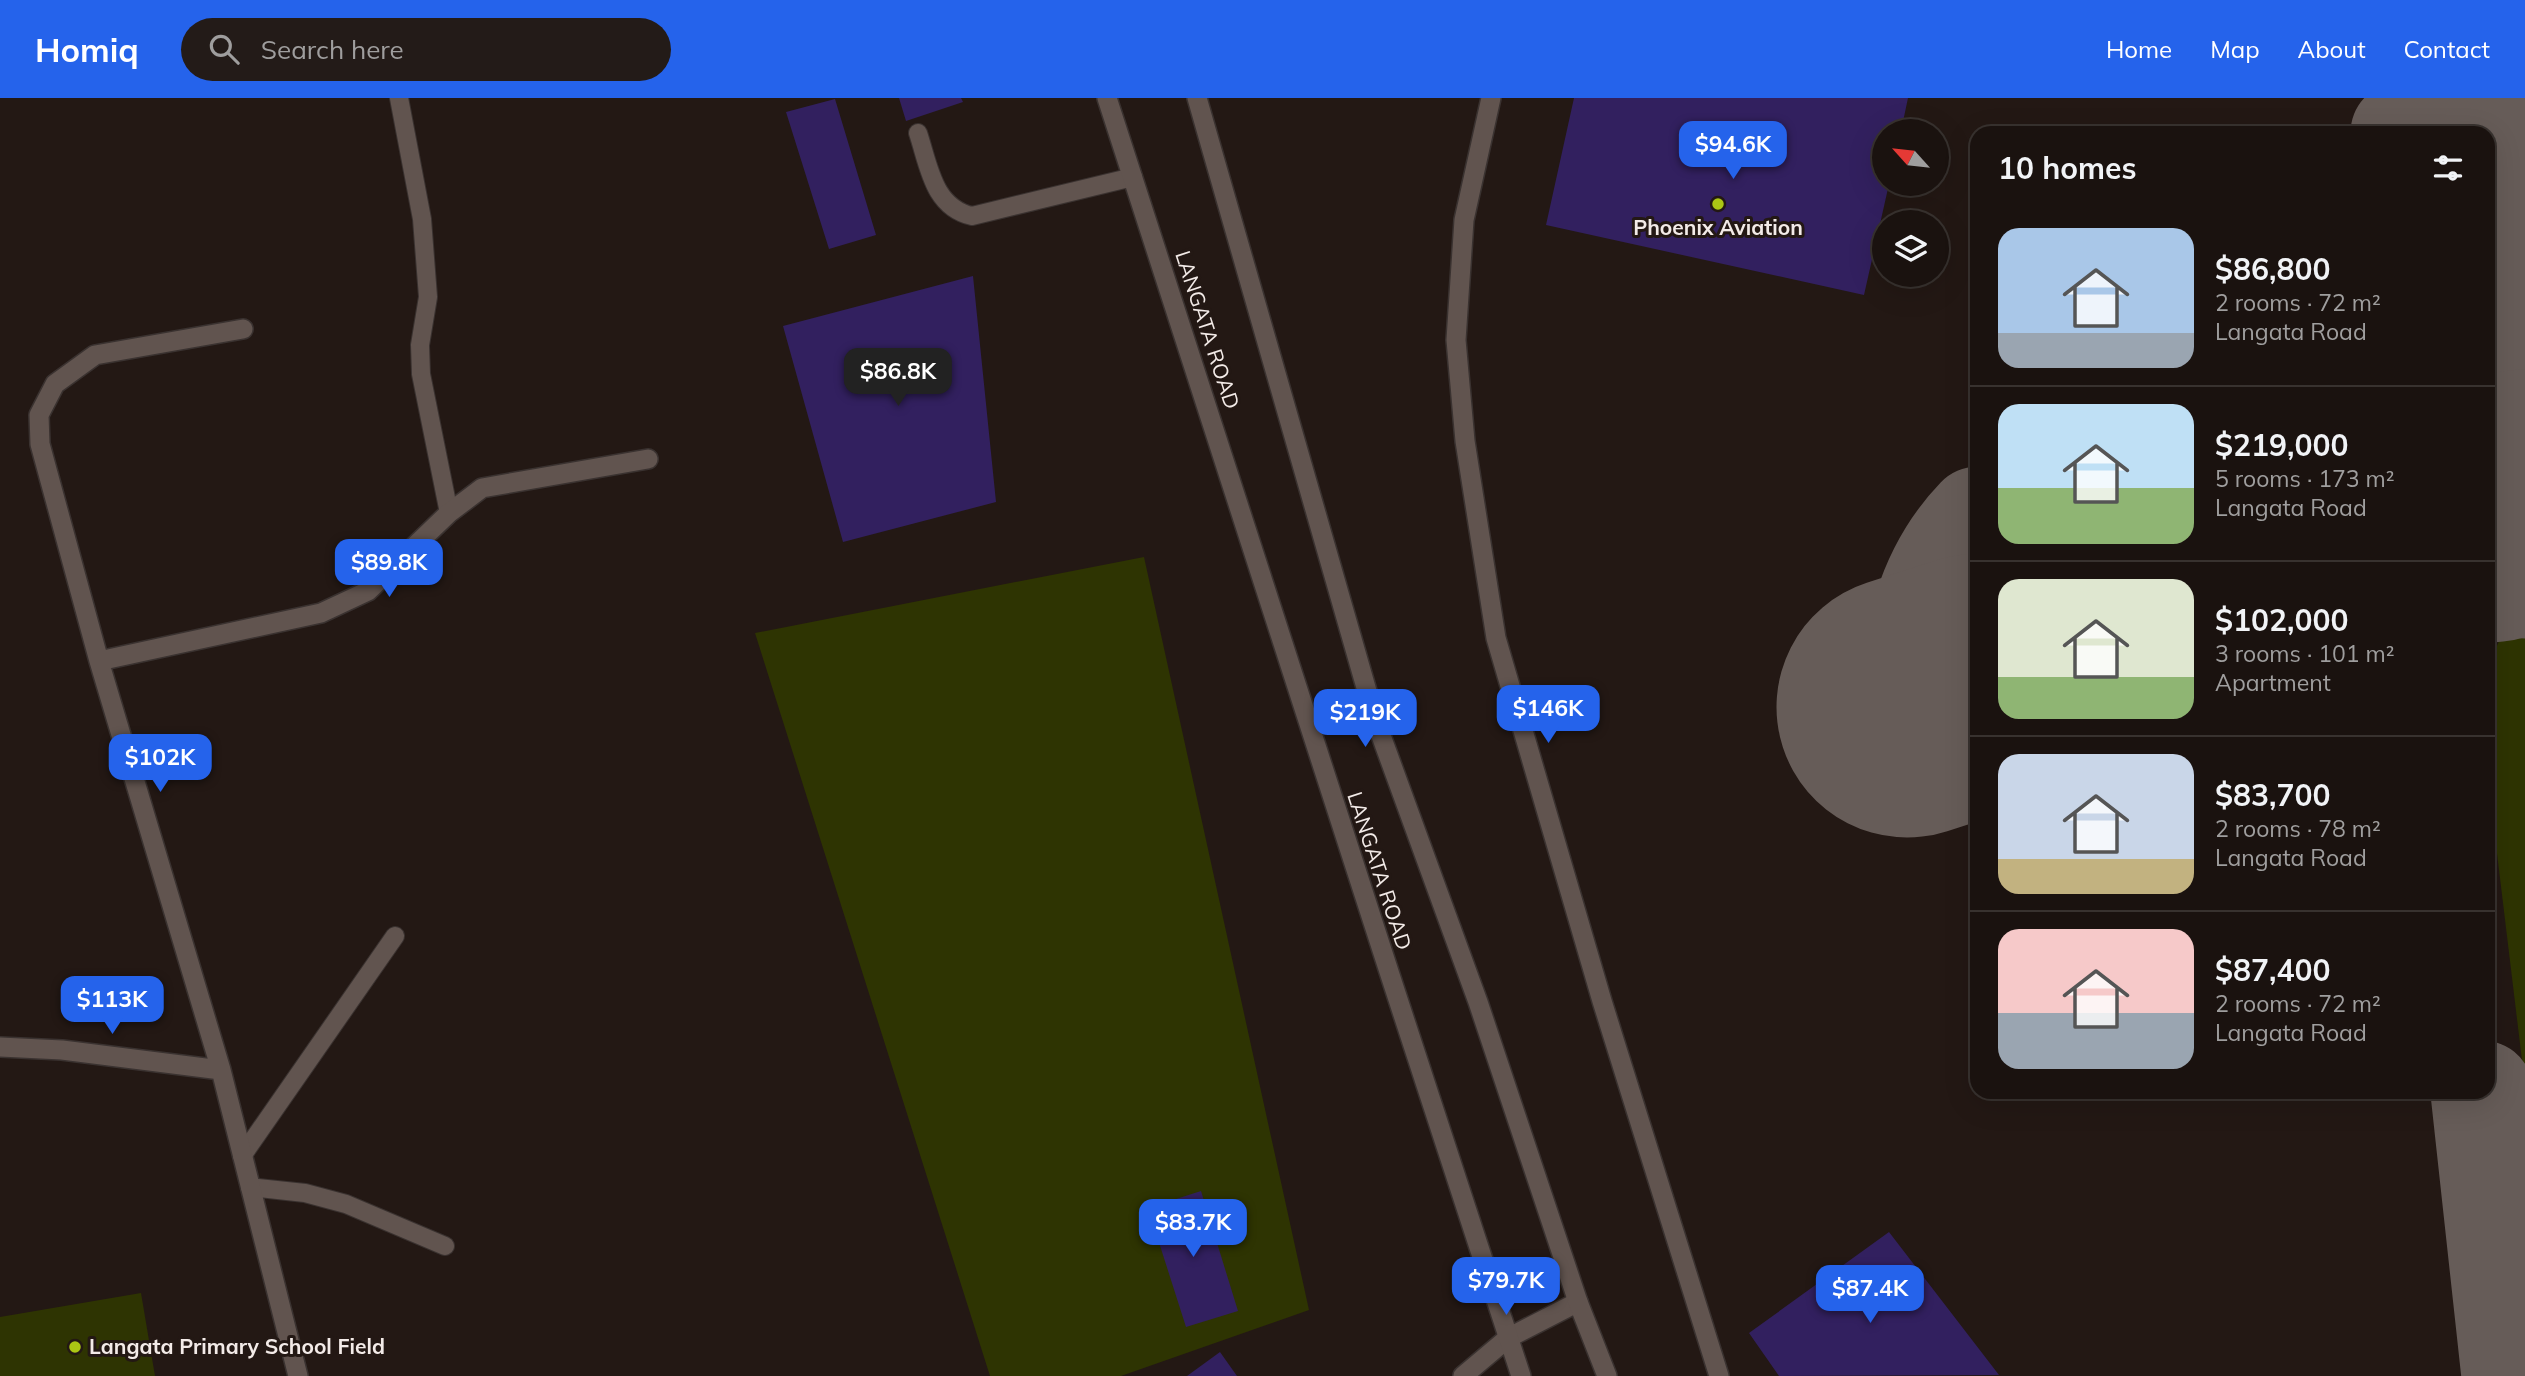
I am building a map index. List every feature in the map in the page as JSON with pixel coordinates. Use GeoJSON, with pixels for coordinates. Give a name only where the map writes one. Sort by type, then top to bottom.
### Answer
{"type":"FeatureCollection","features":[{"type":"Feature","properties":{"kind":"street","name":"LANGATA ROAD"},"geometry":{"type":"LineString","coordinates":[[1107,98],[1406,1032],[1521,1376]]}},
{"type":"Feature","properties":{"kind":"street"},"geometry":{"type":"LineString","coordinates":[[1197,98],[1375,719],[1478,1002],[1578,1302],[1606,1376]]}},
{"type":"Feature","properties":{"kind":"street"},"geometry":{"type":"LineString","coordinates":[[1491,98],[1464,220],[1456,340],[1465,441],[1496,638],[1598,987],[1719,1376]]}},
{"type":"Feature","properties":{"kind":"street"},"geometry":{"type":"LineString","coordinates":[[243,329],[95,355],[55,384],[38,415],[40,444],[99,661],[221,1070],[298,1376]]}},
{"type":"Feature","properties":{"kind":"street"},"geometry":{"type":"LineString","coordinates":[[99,661],[321,613],[368,591],[449,513],[482,488],[648,459]]}},
{"type":"Feature","properties":{"kind":"street"},"geometry":{"type":"LineString","coordinates":[[0,1046],[62,1050],[221,1070]]}},
{"type":"Feature","properties":{"kind":"street"},"geometry":{"type":"LineString","coordinates":[[1462,1376],[1508,1338],[1578,1302]]}},
{"type":"Feature","properties":{"kind":"lane"},"geometry":{"type":"LineString","coordinates":[[399,98],[422,219],[428,297],[421,345],[421,374],[449,513]]}},
{"type":"Feature","properties":{"kind":"lane"},"geometry":{"type":"LineString","coordinates":[[918,133],[936,191],[950,206],[972,216],[1133,177]]}},
{"type":"Feature","properties":{"kind":"lane"},"geometry":{"type":"LineString","coordinates":[[242,1156],[395,936]]}},
{"type":"Feature","properties":{"kind":"lane"},"geometry":{"type":"LineString","coordinates":[[250,1187],[305,1193],[346,1203],[444,1246]]}},
{"type":"Feature","properties":{"kind":"green space"},"geometry":{"type":"Polygon","coordinates":[[[1144,557],[1309,1310],[1121,1376],[990,1376],[755,633],[1144,557]]]}},
{"type":"Feature","properties":{"kind":"green space"},"geometry":{"type":"Polygon","coordinates":[[[2525,603],[2525,1085],[2495,837],[2495,651],[2511,613],[2525,603]]]}},
{"type":"Feature","properties":{"kind":"green space","name":"Langata Primary School Field"},"geometry":{"type":"Polygon","coordinates":[[[141,1293],[155,1376],[0,1376],[0,1317],[141,1293]]]}},
{"type":"Feature","properties":{"kind":"building"},"geometry":{"type":"Polygon","coordinates":[[[899,98],[961,98],[963,102],[906,121],[899,98]]]}},
{"type":"Feature","properties":{"kind":"building","name":"Phoenix Aviation"},"geometry":{"type":"Polygon","coordinates":[[[1574,98],[1908,98],[1904,119],[1872,119],[1872,196],[1886,196],[1883,210],[1872,210],[1872,259],[1864,295],[1546,225],[1574,98]]]}},
{"type":"Feature","properties":{"kind":"building"},"geometry":{"type":"Polygon","coordinates":[[[835,99],[876,235],[829,249],[786,112],[835,99]]]}},
{"type":"Feature","properties":{"kind":"building"},"geometry":{"type":"Polygon","coordinates":[[[973,276],[996,502],[843,542],[783,326],[973,276]]]}},
{"type":"Feature","properties":{"kind":"building"},"geometry":{"type":"Polygon","coordinates":[[[1201,1191],[1238,1311],[1186,1327],[1148,1208],[1201,1191]]]}},
{"type":"Feature","properties":{"kind":"building"},"geometry":{"type":"Polygon","coordinates":[[[1889,1232],[1999,1375],[1779,1376],[1749,1333],[1889,1232]]]}},
{"type":"Feature","properties":{"kind":"building"},"geometry":{"type":"Polygon","coordinates":[[[1220,1352],[1237,1376],[1187,1376],[1220,1352]]]}},
{"type":"Feature","properties":{"kind":"taxiway"},"geometry":{"type":"LineString","coordinates":[[2495,400],[2524,98]]}},
{"type":"Feature","properties":{"kind":"taxiway"},"geometry":{"type":"LineString","coordinates":[[2440,126],[2458,126]]}},
{"type":"Feature","properties":{"kind":"taxiway"},"geometry":{"type":"LineString","coordinates":[[2495,414],[2504,437],[2525,455]]}},
{"type":"Feature","properties":{"kind":"taxiway"},"geometry":{"type":"LineString","coordinates":[[1925,609],[1946,560],[1970,527]]}},
{"type":"Feature","properties":{"kind":"taxiway"},"geometry":{"type":"LineString","coordinates":[[2495,568],[2525,587]]}},
{"type":"Feature","properties":{"kind":"taxiway"},"geometry":{"type":"LineString","coordinates":[[1960,756],[1970,763]]}},
{"type":"Feature","properties":{"kind":"taxiway"},"geometry":{"type":"LineString","coordinates":[[2483,1099],[2513,1376]]}},
{"type":"Feature","properties":{"kind":"runway"},"geometry":{"type":"LineString","coordinates":[[2495,510],[2525,500]]}},
{"type":"Feature","properties":{"kind":"runway"},"geometry":{"type":"LineString","coordinates":[[1907,707],[1970,687]]}},
{"type":"Feature","properties":{"kind":"place","name":"Phoenix Aviation"},"geometry":{"type":"Point","coordinates":[1718,204]}},
{"type":"Feature","properties":{"kind":"place","name":"Langata Primary School Field"},"geometry":{"type":"Point","coordinates":[75,1347]}}]}
